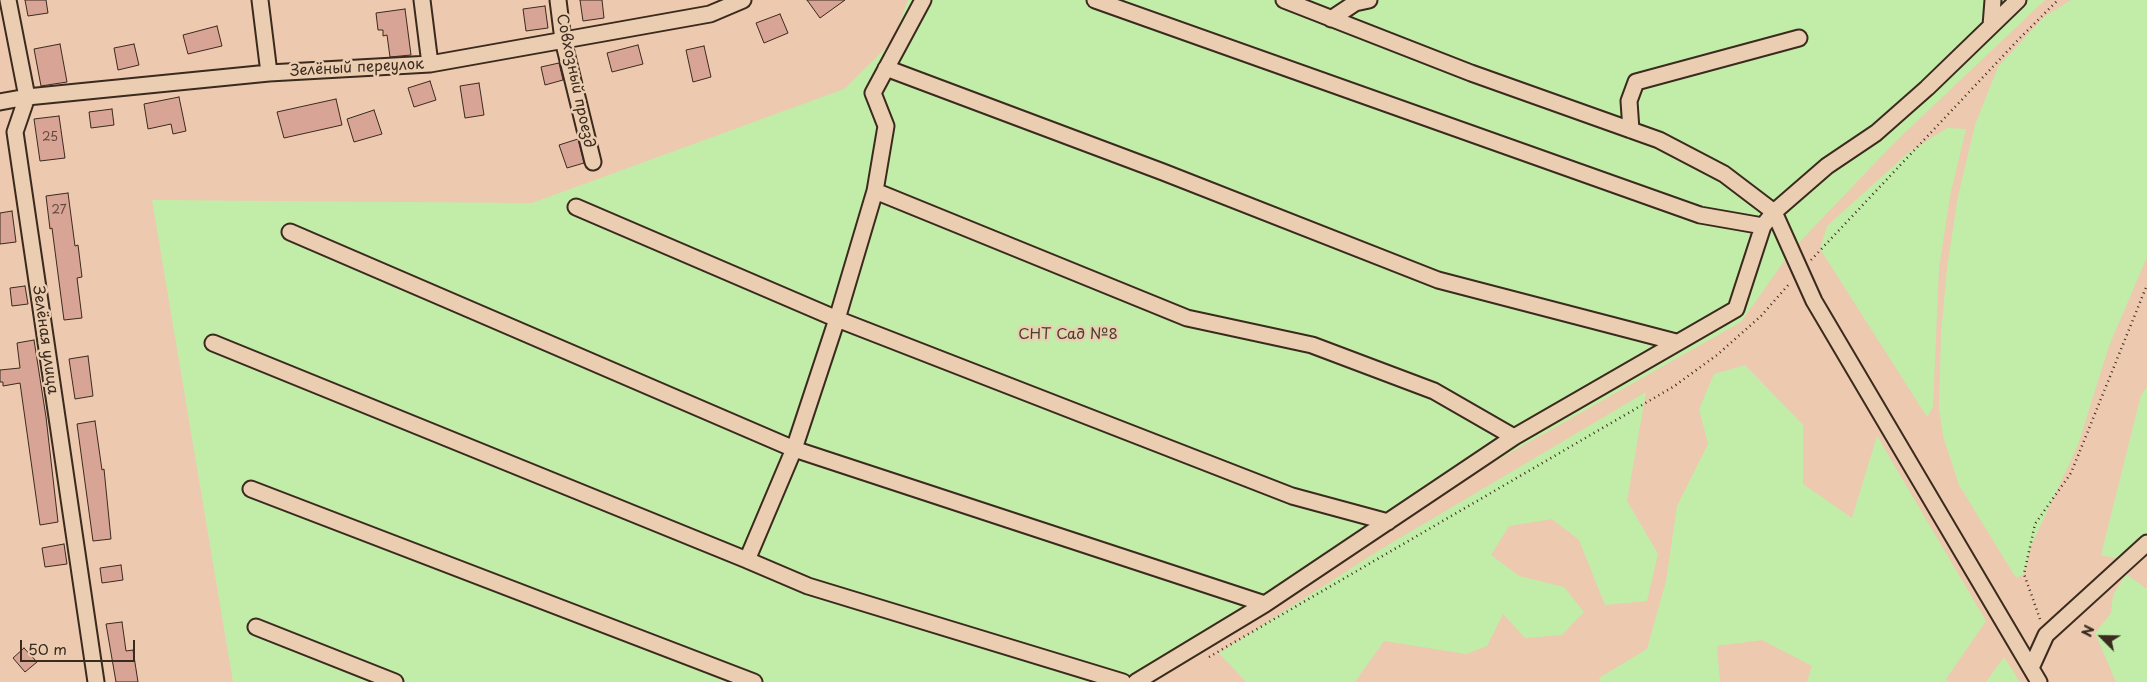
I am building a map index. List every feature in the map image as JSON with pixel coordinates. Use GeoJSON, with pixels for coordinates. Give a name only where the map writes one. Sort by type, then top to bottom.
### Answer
{"type":"FeatureCollection","features":[{"type":"Feature","properties":{"kind":"street"},"geometry":{"type":"LineString","coordinates":[[8,0],[27,97]]}},
{"type":"Feature","properties":{"kind":"street"},"geometry":{"type":"LineString","coordinates":[[260,0],[269,73]]}},
{"type":"Feature","properties":{"kind":"street"},"geometry":{"type":"LineString","coordinates":[[422,0],[430,64]]}},
{"type":"Feature","properties":{"kind":"street","name":"Совхозный проезд"},"geometry":{"type":"LineString","coordinates":[[558,0],[563,40],[593,162]]}},
{"type":"Feature","properties":{"kind":"street","name":"Зелёный переулок"},"geometry":{"type":"LineString","coordinates":[[0,102],[27,97],[269,73],[430,64],[563,40],[743,0]]}},
{"type":"Feature","properties":{"kind":"street"},"geometry":{"type":"LineString","coordinates":[[747,560],[794,449],[837,319],[875,191],[886,126],[873,93],[923,0]]}},
{"type":"Feature","properties":{"kind":"street"},"geometry":{"type":"LineString","coordinates":[[1095,0],[1700,216],[1763,226]]}},
{"type":"Feature","properties":{"kind":"street"},"geometry":{"type":"LineString","coordinates":[[1284,0],[1471,73],[1659,140],[1724,174],[1774,212],[1814,301],[2039,682]]}},
{"type":"Feature","properties":{"kind":"street"},"geometry":{"type":"LineString","coordinates":[[1331,19],[1355,3],[1369,0]]}},
{"type":"Feature","properties":{"kind":"street"},"geometry":{"type":"LineString","coordinates":[[1991,26],[1993,0]]}},
{"type":"Feature","properties":{"kind":"street"},"geometry":{"type":"LineString","coordinates":[[1136,682],[1265,604],[1514,437],[1736,309],[1763,226],[1774,212],[1827,166],[1876,133],[1927,88],[2018,0]]}},
{"type":"Feature","properties":{"kind":"street"},"geometry":{"type":"LineString","coordinates":[[1631,130],[1628,100],[1636,82],[1799,38]]}},
{"type":"Feature","properties":{"kind":"street"},"geometry":{"type":"LineString","coordinates":[[886,68],[1172,176],[1438,280],[1676,342]]}},
{"type":"Feature","properties":{"kind":"street","name":"Зелёная улица"},"geometry":{"type":"LineString","coordinates":[[27,97],[15,132],[96,682]]}},
{"type":"Feature","properties":{"kind":"street"},"geometry":{"type":"LineString","coordinates":[[875,191],[1187,318],[1312,345],[1434,391],[1514,437]]}},
{"type":"Feature","properties":{"kind":"street"},"geometry":{"type":"LineString","coordinates":[[576,207],[837,319],[1292,496],[1388,522]]}},
{"type":"Feature","properties":{"kind":"street"},"geometry":{"type":"LineString","coordinates":[[290,232],[794,449],[1265,604]]}},
{"type":"Feature","properties":{"kind":"street"},"geometry":{"type":"LineString","coordinates":[[213,343],[808,586],[1122,682]]}},
{"type":"Feature","properties":{"kind":"street"},"geometry":{"type":"LineString","coordinates":[[251,489],[754,682]]}},
{"type":"Feature","properties":{"kind":"street"},"geometry":{"type":"LineString","coordinates":[[2031,668],[2046,635],[2147,543]]}},
{"type":"Feature","properties":{"kind":"street"},"geometry":{"type":"LineString","coordinates":[[256,627],[395,682]]}},
{"type":"Feature","properties":{"kind":"path"},"geometry":{"type":"LineString","coordinates":[[2046,635],[2024,574],[2035,524],[2071,473],[2147,285]]}},
{"type":"Feature","properties":{"kind":"green space","name":"СНТ Сад №8"},"geometry":{"type":"Polygon","coordinates":[[[908,0],[2045,0],[1895,142],[1792,250],[1741,322],[1388,522],[1136,682],[233,682],[152,200],[532,203],[844,89],[892,42],[908,0]]]}},
{"type":"Feature","properties":{"kind":"green space"},"geometry":{"type":"Polygon","coordinates":[[[2071,0],[2147,0],[2147,257],[2109,346],[2078,445],[2031,546],[2024,574],[2016,578],[1959,485],[1943,436],[1939,407],[1941,334],[1947,268],[1958,196],[1975,125],[1998,67],[2044,17],[2071,0]]]}},
{"type":"Feature","properties":{"kind":"green space"},"geometry":{"type":"Polygon","coordinates":[[[1947,128],[1966,129],[1950,196],[1939,268],[1933,407],[1927,417],[1820,249],[1827,226],[1908,153],[1947,128]]]}},
{"type":"Feature","properties":{"kind":"green space"},"geometry":{"type":"Polygon","coordinates":[[[1745,365],[1803,425],[1803,484],[1852,518],[1877,436],[1986,621],[1946,679],[1950,682],[1807,682],[1812,666],[1762,640],[1717,646],[1720,682],[1601,682],[1599,678],[1647,649],[1666,581],[1677,506],[1708,444],[1699,409],[1714,374],[1745,365]]]}},
{"type":"Feature","properties":{"kind":"green space"},"geometry":{"type":"Polygon","coordinates":[[[2147,387],[2147,547],[2119,559],[2101,555],[2141,395],[2147,387]]]}},
{"type":"Feature","properties":{"kind":"green space"},"geometry":{"type":"Polygon","coordinates":[[[1646,392],[1627,501],[1658,554],[1647,601],[1605,605],[1579,540],[1552,519],[1509,526],[1491,555],[1519,576],[1564,587],[1584,612],[1562,635],[1525,638],[1503,614],[1487,646],[1466,654],[1384,641],[1355,682],[1246,682],[1219,653],[1378,551],[1646,392]]]}},
{"type":"Feature","properties":{"kind":"green space"},"geometry":{"type":"Polygon","coordinates":[[[2126,574],[2147,589],[2147,682],[2116,682],[2095,633],[2111,613],[2113,595],[2126,574]]]}},
{"type":"Feature","properties":{"kind":"green space"},"geometry":{"type":"Polygon","coordinates":[[[2004,657],[2020,682],[1986,682],[2004,657]]]}},
{"type":"Feature","properties":{"kind":"building"},"geometry":{"type":"Polygon","coordinates":[[[25,0],[46,0],[48,13],[28,16],[25,0]]]}},
{"type":"Feature","properties":{"kind":"building"},"geometry":{"type":"Polygon","coordinates":[[[580,0],[602,0],[604,18],[583,21],[580,0]]]}},
{"type":"Feature","properties":{"kind":"building"},"geometry":{"type":"Polygon","coordinates":[[[807,0],[845,0],[820,18],[807,0]]]}},
{"type":"Feature","properties":{"kind":"building"},"geometry":{"type":"Polygon","coordinates":[[[545,6],[548,28],[526,31],[523,9],[545,6]]]}},
{"type":"Feature","properties":{"kind":"building"},"geometry":{"type":"Polygon","coordinates":[[[405,9],[411,55],[390,57],[387,35],[383,36],[383,30],[378,30],[376,13],[405,9]]]}},
{"type":"Feature","properties":{"kind":"building"},"geometry":{"type":"Polygon","coordinates":[[[780,14],[788,33],[764,43],[756,23],[780,14]]]}},
{"type":"Feature","properties":{"kind":"building"},"geometry":{"type":"Polygon","coordinates":[[[217,26],[222,46],[188,54],[183,35],[217,26]]]}},
{"type":"Feature","properties":{"kind":"building"},"geometry":{"type":"Polygon","coordinates":[[[60,44],[67,82],[41,86],[34,49],[60,44]]]}},
{"type":"Feature","properties":{"kind":"building"},"geometry":{"type":"Polygon","coordinates":[[[134,44],[139,65],[118,70],[114,48],[134,44]]]}},
{"type":"Feature","properties":{"kind":"building"},"geometry":{"type":"Polygon","coordinates":[[[638,45],[643,64],[612,72],[607,53],[638,45]]]}},
{"type":"Feature","properties":{"kind":"building"},"geometry":{"type":"Polygon","coordinates":[[[704,46],[711,77],[693,82],[686,50],[704,46]]]}},
{"type":"Feature","properties":{"kind":"building"},"geometry":{"type":"Polygon","coordinates":[[[559,63],[563,80],[545,85],[541,67],[559,63]]]}},
{"type":"Feature","properties":{"kind":"building"},"geometry":{"type":"Polygon","coordinates":[[[430,81],[436,100],[414,107],[408,88],[430,81]]]}},
{"type":"Feature","properties":{"kind":"building"},"geometry":{"type":"Polygon","coordinates":[[[479,83],[484,115],[465,118],[460,86],[479,83]]]}},
{"type":"Feature","properties":{"kind":"building"},"geometry":{"type":"Polygon","coordinates":[[[179,97],[186,131],[173,134],[171,124],[148,129],[144,104],[179,97]]]}},
{"type":"Feature","properties":{"kind":"building"},"geometry":{"type":"Polygon","coordinates":[[[336,99],[342,125],[284,138],[277,112],[336,99]]]}},
{"type":"Feature","properties":{"kind":"building"},"geometry":{"type":"Polygon","coordinates":[[[112,109],[114,125],[91,128],[89,112],[112,109]]]}},
{"type":"Feature","properties":{"kind":"building"},"geometry":{"type":"Polygon","coordinates":[[[374,110],[382,134],[354,142],[347,119],[374,110]]]}},
{"type":"Feature","properties":{"kind":"building"},"geometry":{"type":"Polygon","coordinates":[[[59,116],[65,158],[40,161],[34,119],[59,116]]]}},
{"type":"Feature","properties":{"kind":"building"},"geometry":{"type":"Polygon","coordinates":[[[578,139],[584,163],[567,168],[559,145],[578,139]]]}},
{"type":"Feature","properties":{"kind":"building"},"geometry":{"type":"Polygon","coordinates":[[[68,193],[75,246],[78,245],[82,277],[77,278],[82,318],[64,320],[46,196],[68,193]]]}},
{"type":"Feature","properties":{"kind":"building"},"geometry":{"type":"Polygon","coordinates":[[[12,211],[16,242],[0,244],[0,213],[12,211]]]}},
{"type":"Feature","properties":{"kind":"building"},"geometry":{"type":"Polygon","coordinates":[[[25,286],[28,304],[12,306],[10,288],[25,286]]]}},
{"type":"Feature","properties":{"kind":"building"},"geometry":{"type":"Polygon","coordinates":[[[34,340],[46,417],[58,522],[40,525],[20,383],[3,386],[3,382],[0,382],[0,370],[20,368],[17,343],[34,340]]]}},
{"type":"Feature","properties":{"kind":"building"},"geometry":{"type":"Polygon","coordinates":[[[88,356],[93,396],[75,399],[69,359],[88,356]]]}},
{"type":"Feature","properties":{"kind":"building"},"geometry":{"type":"Polygon","coordinates":[[[95,421],[102,470],[104,469],[111,539],[93,541],[77,424],[95,421]]]}},
{"type":"Feature","properties":{"kind":"building"},"geometry":{"type":"Polygon","coordinates":[[[64,544],[67,564],[45,567],[42,548],[64,544]]]}},
{"type":"Feature","properties":{"kind":"building"},"geometry":{"type":"Polygon","coordinates":[[[121,565],[123,580],[102,583],[100,568],[121,565]]]}},
{"type":"Feature","properties":{"kind":"building"},"geometry":{"type":"Polygon","coordinates":[[[122,622],[126,651],[133,650],[138,682],[116,682],[106,624],[122,622]]]}},
{"type":"Feature","properties":{"kind":"building"},"geometry":{"type":"Polygon","coordinates":[[[24,648],[37,662],[25,672],[13,658],[24,648]]]}}]}
